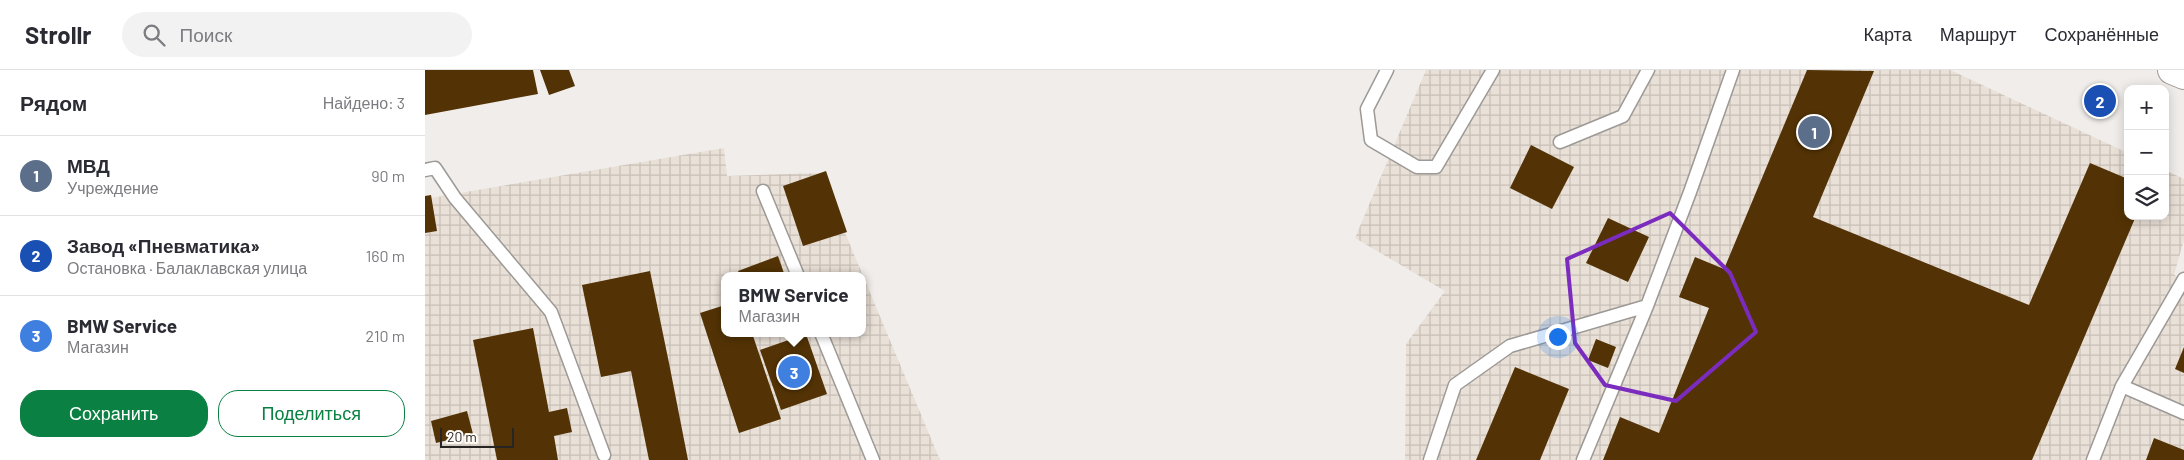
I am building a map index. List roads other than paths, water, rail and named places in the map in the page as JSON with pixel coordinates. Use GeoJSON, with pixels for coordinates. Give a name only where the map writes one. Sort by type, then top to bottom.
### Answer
{"type":"FeatureCollection","features":[{"type":"Feature","properties":{"kind":"main road"},"geometry":{"type":"LineString","coordinates":[[2172,70],[2184,75]]}},
{"type":"Feature","properties":{"kind":"lane"},"geometry":{"type":"LineString","coordinates":[[1387,70],[1367,109],[1371,140],[1417,167],[1436,166],[1493,70]]}},
{"type":"Feature","properties":{"kind":"lane"},"geometry":{"type":"LineString","coordinates":[[1560,142],[1623,116],[1648,70]]}},
{"type":"Feature","properties":{"kind":"lane"},"geometry":{"type":"LineString","coordinates":[[1583,460],[1647,306],[1733,70]]}},
{"type":"Feature","properties":{"kind":"lane"},"geometry":{"type":"LineString","coordinates":[[425,170],[435,168],[455,198],[551,312],[604,455]]}},
{"type":"Feature","properties":{"kind":"lane"},"geometry":{"type":"LineString","coordinates":[[763,190],[796,272]]}},
{"type":"Feature","properties":{"kind":"lane"},"geometry":{"type":"LineString","coordinates":[[2093,460],[2122,386],[2184,279]]}},
{"type":"Feature","properties":{"kind":"lane"},"geometry":{"type":"LineString","coordinates":[[1430,460],[1455,386],[1510,346],[1647,306]]}},
{"type":"Feature","properties":{"kind":"lane"},"geometry":{"type":"LineString","coordinates":[[823,337],[873,460]]}},
{"type":"Feature","properties":{"kind":"lane"},"geometry":{"type":"LineString","coordinates":[[2122,386],[2184,414]]}},
{"type":"Feature","properties":{"kind":"place","name":"Завод «Пневматика»"},"geometry":{"type":"Point","coordinates":[2100,101]}},
{"type":"Feature","properties":{"kind":"place","name":"МВД"},"geometry":{"type":"Point","coordinates":[1814,132]}},
{"type":"Feature","properties":{"kind":"place","name":"BMW Service"},"geometry":{"type":"Point","coordinates":[794,372]}}]}
